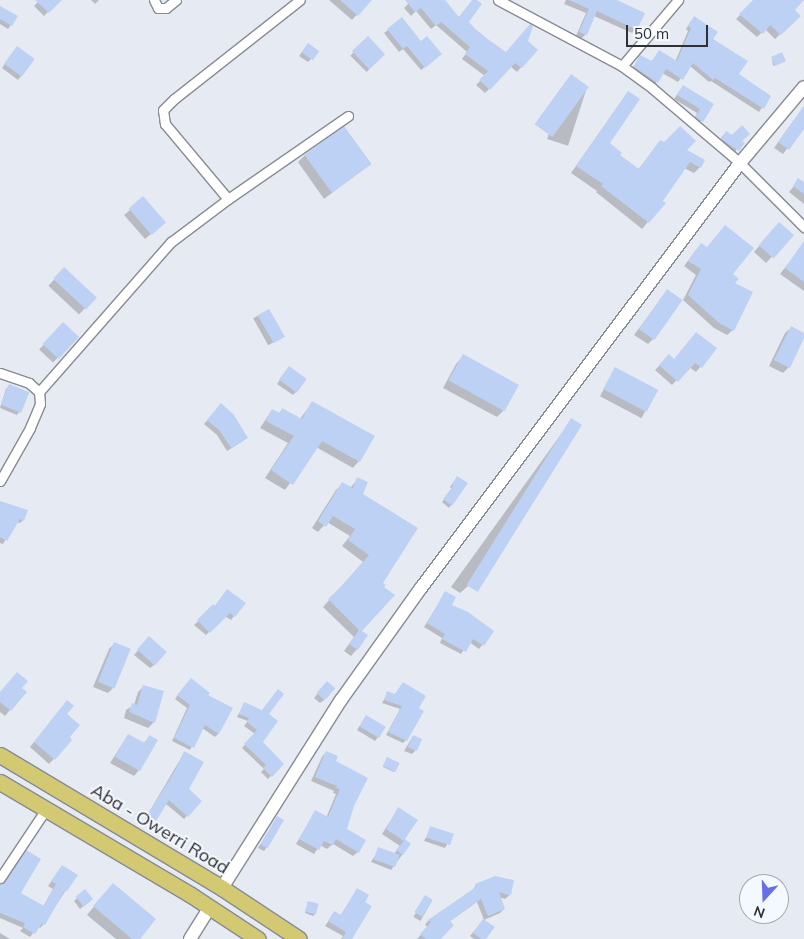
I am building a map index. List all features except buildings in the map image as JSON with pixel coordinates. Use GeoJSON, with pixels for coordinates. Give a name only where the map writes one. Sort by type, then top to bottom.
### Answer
{"type":"FeatureCollection","features":[{"type":"Feature","properties":{"kind":"highway","name":"Aba - Owerri Road"},"geometry":{"type":"LineString","coordinates":[[0,755],[222,888],[299,939]]}},
{"type":"Feature","properties":{"kind":"highway"},"geometry":{"type":"LineString","coordinates":[[0,782],[210,907],[258,939]]}},
{"type":"Feature","properties":{"kind":"street"},"geometry":{"type":"LineString","coordinates":[[154,0],[158,8],[166,8],[176,0]]}},
{"type":"Feature","properties":{"kind":"street"},"geometry":{"type":"LineString","coordinates":[[228,199],[164,124],[163,110],[174,99],[300,0]]}},
{"type":"Feature","properties":{"kind":"street"},"geometry":{"type":"LineString","coordinates":[[498,0],[622,66],[652,88],[740,163],[804,227]]}},
{"type":"Feature","properties":{"kind":"street"},"geometry":{"type":"LineString","coordinates":[[622,66],[678,0]]}},
{"type":"Feature","properties":{"kind":"street"},"geometry":{"type":"LineString","coordinates":[[222,888],[365,666],[740,163],[804,87]]}},
{"type":"Feature","properties":{"kind":"street"},"geometry":{"type":"LineString","coordinates":[[0,481],[30,428],[40,404],[40,392],[171,242],[228,199],[348,116]]}},
{"type":"Feature","properties":{"kind":"street"},"geometry":{"type":"LineString","coordinates":[[0,373],[29,383],[40,392]]}},
{"type":"Feature","properties":{"kind":"street"},"geometry":{"type":"LineString","coordinates":[[0,878],[46,809]]}},
{"type":"Feature","properties":{"kind":"street"},"geometry":{"type":"LineString","coordinates":[[190,939],[210,907]]}}]}
